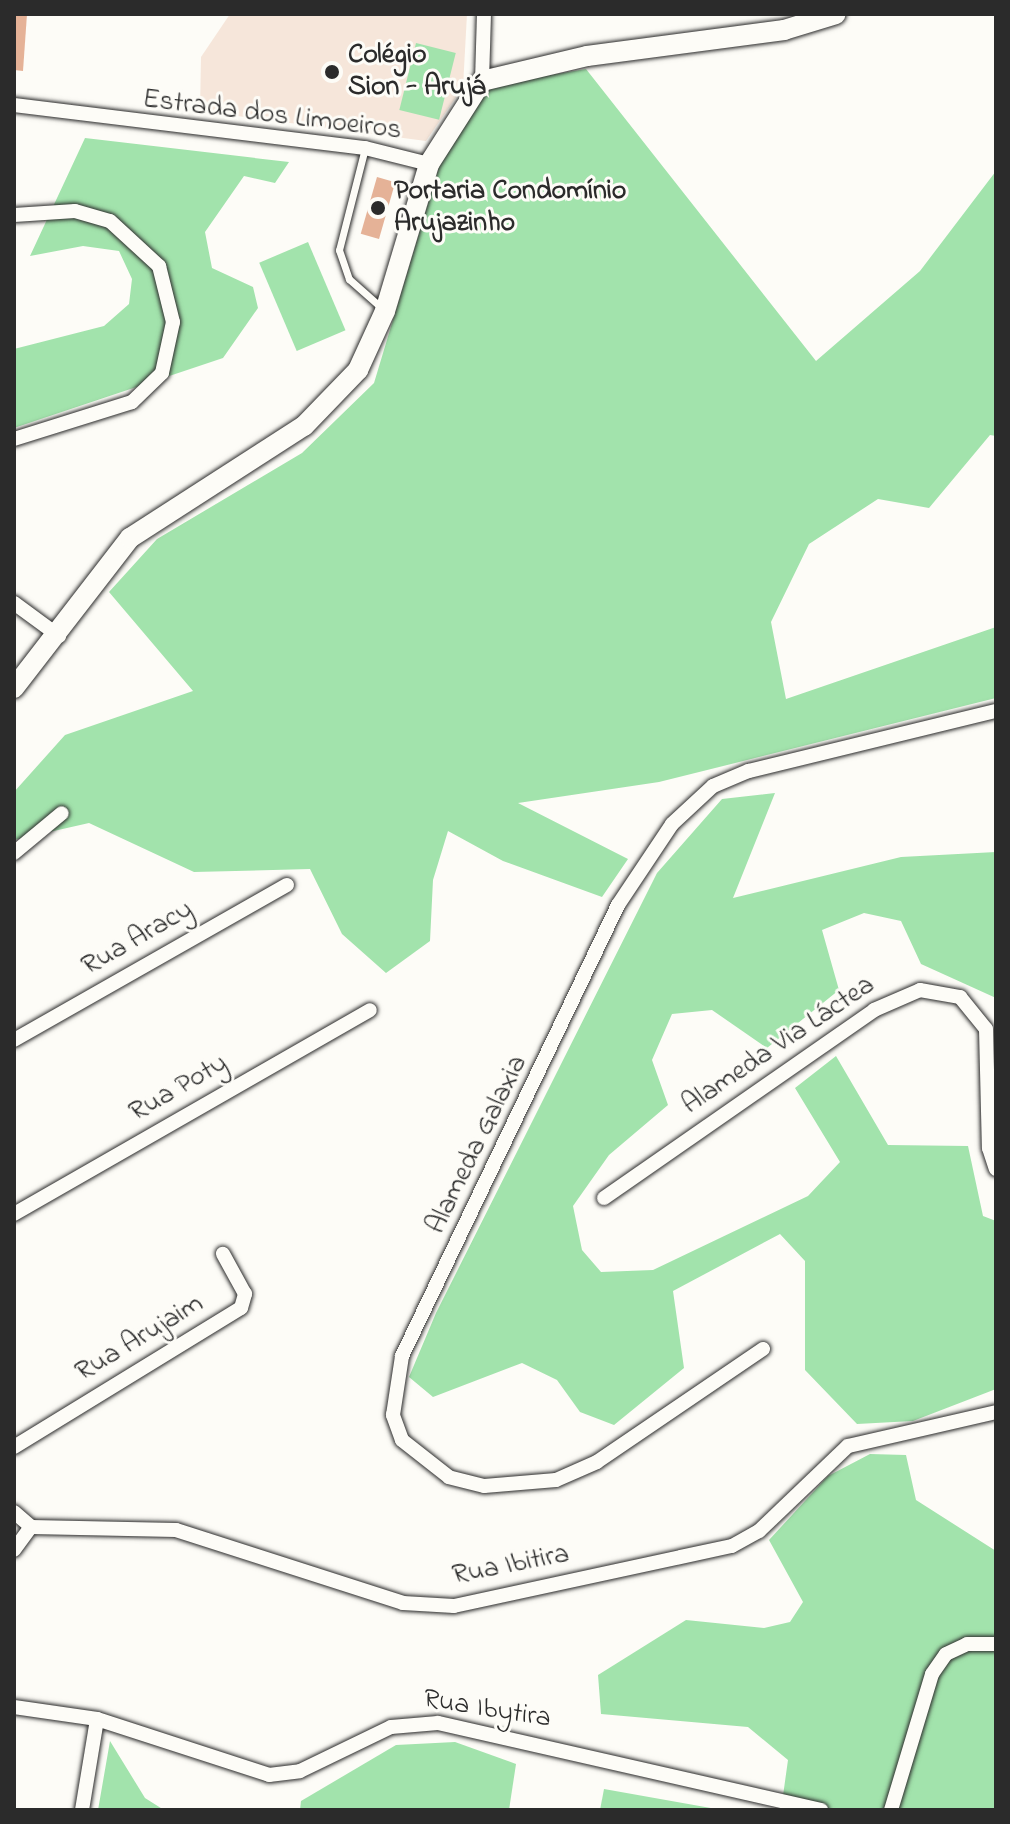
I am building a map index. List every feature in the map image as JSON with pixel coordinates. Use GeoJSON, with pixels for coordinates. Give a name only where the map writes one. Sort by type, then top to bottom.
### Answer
{"type":"FeatureCollection","features":[{"type":"Feature","properties":{"kind":"street"},"geometry":{"type":"LineString","coordinates":[[14,688],[59,636],[130,538],[327,407],[358,370],[385,311],[429,164],[482,81],[484,14]]}},
{"type":"Feature","properties":{"kind":"street"},"geometry":{"type":"LineString","coordinates":[[482,81],[587,56],[784,30],[836,14]]}},
{"type":"Feature","properties":{"kind":"street","name":"Estrada dos Limoeiros"},"geometry":{"type":"LineString","coordinates":[[14,105],[365,148],[429,164]]}},
{"type":"Feature","properties":{"kind":"street"},"geometry":{"type":"LineString","coordinates":[[14,215],[75,211],[110,221],[159,266],[173,322],[162,373],[132,402],[14,439]]}},
{"type":"Feature","properties":{"kind":"street"},"geometry":{"type":"LineString","coordinates":[[14,603],[59,636]]}},
{"type":"Feature","properties":{"kind":"street","name":"Alameda Galaxia"},"geometry":{"type":"LineString","coordinates":[[763,1349],[597,1462],[556,1480],[484,1486],[449,1477],[402,1440],[393,1415],[402,1356],[563,1033],[618,905],[672,824],[713,786],[749,771],[996,711]]}},
{"type":"Feature","properties":{"kind":"street"},"geometry":{"type":"LineString","coordinates":[[14,853],[62,813]]}},
{"type":"Feature","properties":{"kind":"street","name":"Rua Aracy"},"geometry":{"type":"LineString","coordinates":[[14,1040],[287,885]]}},
{"type":"Feature","properties":{"kind":"street","name":"Alameda Via Láctea"},"geometry":{"type":"LineString","coordinates":[[604,1198],[874,1010],[920,990],[960,997],[986,1029],[989,1148],[996,1169]]}},
{"type":"Feature","properties":{"kind":"street","name":"Rua Poty"},"geometry":{"type":"LineString","coordinates":[[14,1214],[370,1010]]}},
{"type":"Feature","properties":{"kind":"street","name":"Rua Arujaim"},"geometry":{"type":"LineString","coordinates":[[14,1447],[241,1308],[245,1294],[223,1254]]}},
{"type":"Feature","properties":{"kind":"street","name":"Rua Ibitira"},"geometry":{"type":"LineString","coordinates":[[31,1527],[176,1530],[403,1603],[454,1606],[732,1546],[759,1531],[848,1446],[996,1412]]}},
{"type":"Feature","properties":{"kind":"street"},"geometry":{"type":"LineString","coordinates":[[14,1512],[31,1527],[14,1550]]}},
{"type":"Feature","properties":{"kind":"street"},"geometry":{"type":"LineString","coordinates":[[891,1810],[932,1674],[946,1654],[967,1644],[996,1644]]}},
{"type":"Feature","properties":{"kind":"street","name":"Rua Ibytira"},"geometry":{"type":"LineString","coordinates":[[14,1707],[97,1719],[269,1775],[300,1771],[391,1727],[438,1723],[821,1810]]}},
{"type":"Feature","properties":{"kind":"street"},"geometry":{"type":"LineString","coordinates":[[82,1810],[97,1719]]}},
{"type":"Feature","properties":{"kind":"lane"},"geometry":{"type":"LineString","coordinates":[[365,148],[339,250],[357,290],[385,311]]}},
{"type":"Feature","properties":{"kind":"shaded area","name":"Colégio Sion - Arujá"},"geometry":{"type":"Polygon","coordinates":[[[230,14],[467,14],[463,87],[426,141],[200,111],[201,57],[230,14]]]}},
{"type":"Feature","properties":{"kind":"green space"},"geometry":{"type":"Polygon","coordinates":[[[416,43],[456,53],[439,120],[399,110],[416,43]]]}},
{"type":"Feature","properties":{"kind":"green space"},"geometry":{"type":"Polygon","coordinates":[[[586,69],[816,361],[920,271],[996,171],[996,436],[990,435],[929,508],[878,499],[809,544],[771,622],[786,699],[996,627],[996,698],[659,782],[518,803],[628,859],[602,897],[503,861],[448,831],[433,880],[430,941],[386,973],[342,934],[310,869],[194,872],[89,823],[14,840],[14,792],[65,735],[193,691],[109,592],[157,539],[302,453],[374,383],[442,157],[473,100],[496,84],[586,69]]]}},
{"type":"Feature","properties":{"kind":"green space"},"geometry":{"type":"Polygon","coordinates":[[[85,138],[289,162],[275,183],[244,176],[205,232],[212,268],[253,287],[258,308],[223,358],[14,428],[14,349],[104,326],[129,304],[132,279],[119,251],[83,246],[30,256],[85,138]]]}},
{"type":"Feature","properties":{"kind":"green space"},"geometry":{"type":"Polygon","coordinates":[[[308,242],[346,330],[297,351],[259,263],[308,242]]]}},
{"type":"Feature","properties":{"kind":"green space"},"geometry":{"type":"Polygon","coordinates":[[[775,793],[733,898],[901,857],[996,852],[996,998],[921,964],[901,921],[864,913],[822,930],[839,990],[767,1048],[712,1010],[672,1014],[652,1060],[668,1105],[609,1155],[573,1206],[582,1250],[601,1272],[653,1270],[808,1196],[840,1162],[795,1088],[836,1056],[888,1145],[968,1146],[983,1216],[996,1221],[996,1389],[913,1421],[857,1424],[805,1370],[805,1261],[780,1234],[673,1291],[684,1368],[614,1425],[580,1412],[557,1380],[522,1363],[433,1397],[409,1377],[436,1313],[657,873],[722,799],[775,793]]]}},
{"type":"Feature","properties":{"kind":"green space"},"geometry":{"type":"Polygon","coordinates":[[[870,1454],[906,1455],[916,1500],[996,1551],[996,1810],[781,1810],[788,1760],[748,1727],[601,1714],[598,1675],[686,1620],[764,1628],[790,1622],[803,1602],[769,1540],[828,1476],[870,1454]]]}},
{"type":"Feature","properties":{"kind":"green space"},"geometry":{"type":"Polygon","coordinates":[[[110,1741],[145,1798],[164,1810],[98,1810],[110,1741]]]}},
{"type":"Feature","properties":{"kind":"green space"},"geometry":{"type":"Polygon","coordinates":[[[455,1742],[516,1764],[509,1810],[300,1810],[301,1801],[396,1745],[455,1742]]]}},
{"type":"Feature","properties":{"kind":"green space"},"geometry":{"type":"Polygon","coordinates":[[[604,1789],[722,1810],[600,1810],[604,1789]]]}},
{"type":"Feature","properties":{"kind":"building"},"geometry":{"type":"Polygon","coordinates":[[[14,14],[27,14],[23,71],[14,70],[14,14]]]}},
{"type":"Feature","properties":{"kind":"building","name":"Portaria Condomínio Arujazinho"},"geometry":{"type":"Polygon","coordinates":[[[377,177],[395,182],[379,239],[361,234],[377,177]]]}},
{"type":"Feature","properties":{"kind":"place","name":"Colégio Sion - Arujá"},"geometry":{"type":"Point","coordinates":[332,72]}},
{"type":"Feature","properties":{"kind":"place","name":"Portaria Condomínio Arujazinho"},"geometry":{"type":"Point","coordinates":[378,208]}}]}
